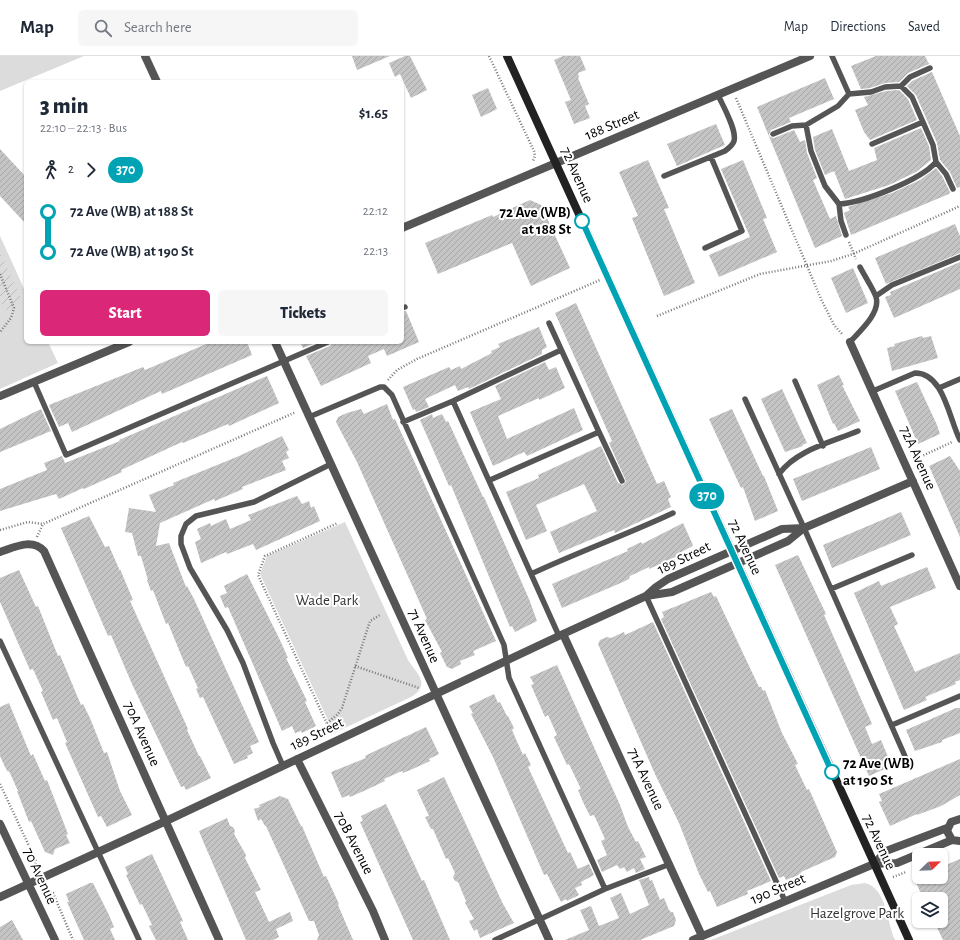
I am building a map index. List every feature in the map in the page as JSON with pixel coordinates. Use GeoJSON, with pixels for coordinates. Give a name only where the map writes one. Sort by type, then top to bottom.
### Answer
{"type":"FeatureCollection","features":[{"type":"Feature","properties":{"kind":"main road","name":"72 Avenue"},"geometry":{"type":"LineString","coordinates":[[507,56],[606,277],[909,940]]}},
{"type":"Feature","properties":{"kind":"street"},"geometry":{"type":"LineString","coordinates":[[145,56],[156,80]]}},
{"type":"Feature","properties":{"kind":"street","name":"188 Street"},"geometry":{"type":"LineString","coordinates":[[404,227],[810,56]]}},
{"type":"Feature","properties":{"kind":"street","name":"72A Avenue"},"geometry":{"type":"LineString","coordinates":[[850,342],[960,586]]}},
{"type":"Feature","properties":{"kind":"street"},"geometry":{"type":"LineString","coordinates":[[0,396],[124,344]]}},
{"type":"Feature","properties":{"kind":"street","name":"71 Avenue"},"geometry":{"type":"LineString","coordinates":[[276,344],[549,940]]}},
{"type":"Feature","properties":{"kind":"street","name":"189 Street"},"geometry":{"type":"LineString","coordinates":[[0,897],[166,821],[435,693],[646,596],[672,592],[788,541],[804,528],[913,480]]}},
{"type":"Feature","properties":{"kind":"street","name":"189 Street"},"geometry":{"type":"LineString","coordinates":[[646,596],[668,579],[782,529],[804,528]]}},
{"type":"Feature","properties":{"kind":"street","name":"70A Avenue"},"geometry":{"type":"LineString","coordinates":[[0,552],[34,544],[44,552],[219,940]]}},
{"type":"Feature","properties":{"kind":"street","name":"71A Avenue"},"geometry":{"type":"LineString","coordinates":[[561,635],[670,864],[702,936]]}},
{"type":"Feature","properties":{"kind":"street","name":"70B Avenue"},"geometry":{"type":"LineString","coordinates":[[297,759],[386,940]]}},
{"type":"Feature","properties":{"kind":"street","name":"190 Street"},"geometry":{"type":"LineString","coordinates":[[874,864],[886,852],[947,828],[951,822],[960,819]]}},
{"type":"Feature","properties":{"kind":"street","name":"70 Avenue"},"geometry":{"type":"LineString","coordinates":[[0,824],[55,940]]}},
{"type":"Feature","properties":{"kind":"street","name":"190 Street"},"geometry":{"type":"LineString","coordinates":[[693,940],[874,864],[897,863],[956,841],[948,834],[947,828]]}},
{"type":"Feature","properties":{"kind":"lane"},"geometry":{"type":"LineString","coordinates":[[832,56],[848,94]]}},
{"type":"Feature","properties":{"kind":"lane"},"geometry":{"type":"LineString","coordinates":[[773,134],[792,126],[806,125],[838,106],[848,94],[871,92],[885,87],[900,86],[910,76],[930,68]]}},
{"type":"Feature","properties":{"kind":"lane"},"geometry":{"type":"LineString","coordinates":[[900,86],[912,97],[933,145],[936,162],[946,174],[953,189]]}},
{"type":"Feature","properties":{"kind":"lane"},"geometry":{"type":"LineString","coordinates":[[664,176],[726,151],[734,142],[734,134],[718,95]]}},
{"type":"Feature","properties":{"kind":"lane"},"geometry":{"type":"LineString","coordinates":[[872,144],[923,122]]}},
{"type":"Feature","properties":{"kind":"lane"},"geometry":{"type":"LineString","coordinates":[[806,125],[811,151],[825,186],[839,204],[841,221],[846,235]]}},
{"type":"Feature","properties":{"kind":"lane"},"geometry":{"type":"LineString","coordinates":[[705,248],[742,231],[711,157]]}},
{"type":"Feature","properties":{"kind":"lane"},"geometry":{"type":"LineString","coordinates":[[839,204],[858,202],[919,176],[936,162]]}},
{"type":"Feature","properties":{"kind":"lane"},"geometry":{"type":"LineString","coordinates":[[876,296],[892,285],[960,257]]}},
{"type":"Feature","properties":{"kind":"lane"},"geometry":{"type":"LineString","coordinates":[[850,342],[874,312],[876,306],[876,296],[860,266]]}},
{"type":"Feature","properties":{"kind":"lane"},"geometry":{"type":"LineString","coordinates":[[549,323],[622,481]]}},
{"type":"Feature","properties":{"kind":"lane"},"geometry":{"type":"LineString","coordinates":[[34,382],[66,455],[323,344]]}},
{"type":"Feature","properties":{"kind":"lane"},"geometry":{"type":"LineString","coordinates":[[404,422],[453,401],[561,350]]}},
{"type":"Feature","properties":{"kind":"lane"},"geometry":{"type":"LineString","coordinates":[[873,391],[915,373],[922,373],[928,376],[939,388],[960,439]]}},
{"type":"Feature","properties":{"kind":"lane"},"geometry":{"type":"LineString","coordinates":[[939,388],[960,379]]}},
{"type":"Feature","properties":{"kind":"lane"},"geometry":{"type":"LineString","coordinates":[[795,381],[823,446]]}},
{"type":"Feature","properties":{"kind":"lane"},"geometry":{"type":"LineString","coordinates":[[310,417],[380,387],[384,387],[392,395],[504,645],[509,678],[605,889]]}},
{"type":"Feature","properties":{"kind":"lane"},"geometry":{"type":"LineString","coordinates":[[745,399],[892,725],[908,764]]}},
{"type":"Feature","properties":{"kind":"lane"},"geometry":{"type":"LineString","coordinates":[[453,401],[490,480],[531,574],[561,635]]}},
{"type":"Feature","properties":{"kind":"lane"},"geometry":{"type":"LineString","coordinates":[[779,474],[793,459],[858,431]]}},
{"type":"Feature","properties":{"kind":"lane"},"geometry":{"type":"LineString","coordinates":[[490,480],[599,432]]}},
{"type":"Feature","properties":{"kind":"lane"},"geometry":{"type":"LineString","coordinates":[[283,766],[272,742],[243,663],[227,630],[190,568],[181,544],[181,536],[186,524],[196,516],[254,502],[331,464]]}},
{"type":"Feature","properties":{"kind":"lane"},"geometry":{"type":"LineString","coordinates":[[531,574],[592,546],[617,539],[673,513]]}},
{"type":"Feature","properties":{"kind":"lane"},"geometry":{"type":"LineString","coordinates":[[831,589],[912,555]]}},
{"type":"Feature","properties":{"kind":"lane"},"geometry":{"type":"LineString","coordinates":[[646,596],[785,901]]}},
{"type":"Feature","properties":{"kind":"lane"},"geometry":{"type":"LineString","coordinates":[[0,641],[139,940]]}},
{"type":"Feature","properties":{"kind":"lane"},"geometry":{"type":"LineString","coordinates":[[892,725],[960,696]]}},
{"type":"Feature","properties":{"kind":"lane"},"geometry":{"type":"LineString","coordinates":[[495,940],[541,920],[605,889],[670,864]]}},
{"type":"Feature","properties":{"kind":"path"},"geometry":{"type":"LineString","coordinates":[[489,56],[534,151],[535,156],[533,161]]}},
{"type":"Feature","properties":{"kind":"path"},"geometry":{"type":"LineString","coordinates":[[740,107],[821,299],[834,325]]}},
{"type":"Feature","properties":{"kind":"path"},"geometry":{"type":"LineString","coordinates":[[657,316],[760,274],[853,254],[960,206]]}},
{"type":"Feature","properties":{"kind":"path"},"geometry":{"type":"LineString","coordinates":[[846,235],[853,254],[860,266]]}},
{"type":"Feature","properties":{"kind":"path"},"geometry":{"type":"LineString","coordinates":[[0,274],[14,308],[13,315],[1,331]]}},
{"type":"Feature","properties":{"kind":"path"},"geometry":{"type":"LineString","coordinates":[[388,380],[397,370],[417,359],[606,277]]}},
{"type":"Feature","properties":{"kind":"path"},"geometry":{"type":"LineString","coordinates":[[0,324],[1,331]]}},
{"type":"Feature","properties":{"kind":"path"},"geometry":{"type":"LineString","coordinates":[[0,530],[28,522],[43,524],[298,411]]}},
{"type":"Feature","properties":{"kind":"path"},"geometry":{"type":"LineString","coordinates":[[918,458],[960,439]]}},
{"type":"Feature","properties":{"kind":"path"},"geometry":{"type":"LineString","coordinates":[[328,726],[258,575],[264,556],[338,523]]}},
{"type":"Feature","properties":{"kind":"path"},"geometry":{"type":"LineString","coordinates":[[38,534],[43,524]]}},
{"type":"Feature","properties":{"kind":"path"},"geometry":{"type":"LineString","coordinates":[[326,722],[338,714],[342,708],[370,621],[380,616]]}},
{"type":"Feature","properties":{"kind":"path"},"geometry":{"type":"LineString","coordinates":[[355,666],[419,688]]}},
{"type":"Feature","properties":{"kind":"path"},"geometry":{"type":"LineString","coordinates":[[0,784],[36,861],[34,869]]}},
{"type":"Feature","properties":{"kind":"path"},"geometry":{"type":"LineString","coordinates":[[893,877],[906,872]]}},
{"type":"Feature","properties":{"kind":"path"},"geometry":{"type":"LineString","coordinates":[[42,888],[53,893],[73,940]]}},
{"type":"Feature","properties":{"kind":"green space"},"geometry":{"type":"Polygon","coordinates":[[[0,56],[84,56],[24,80],[0,91],[0,56]]]}},
{"type":"Feature","properties":{"kind":"green space"},"geometry":{"type":"Polygon","coordinates":[[[0,236],[24,289],[24,344],[49,344],[58,363],[0,389],[0,236]]]}},
{"type":"Feature","properties":{"kind":"green space"},"geometry":{"type":"Polygon","coordinates":[[[0,252],[23,303],[5,310],[0,299],[0,252]]]}},
{"type":"Feature","properties":{"kind":"green space","name":"Wade Park"},"geometry":{"type":"Polygon","coordinates":[[[345,522],[408,660],[420,678],[421,688],[411,697],[334,733],[260,574],[267,556],[345,522]]]}},
{"type":"Feature","properties":{"kind":"green space","name":"Hazelgrove Park"},"geometry":{"type":"Polygon","coordinates":[[[865,883],[872,886],[882,899],[895,940],[711,940],[851,885],[865,883]]]}},
{"type":"Feature","properties":{"kind":"building"},"geometry":{"type":"Polygon","coordinates":[[[352,56],[390,56],[357,70],[352,56]]]}},
{"type":"Feature","properties":{"kind":"building"},"geometry":{"type":"Polygon","coordinates":[[[405,56],[410,56],[427,90],[411,98],[404,80],[400,74],[395,77],[389,63],[405,56]]]}},
{"type":"Feature","properties":{"kind":"building"},"geometry":{"type":"Polygon","coordinates":[[[563,56],[580,56],[586,70],[578,73],[578,78],[589,104],[585,106],[590,118],[574,124],[565,102],[571,100],[554,60],[563,56]]]}},
{"type":"Feature","properties":{"kind":"building"},"geometry":{"type":"Polygon","coordinates":[[[876,56],[925,56],[929,64],[908,73],[899,82],[885,83],[870,88],[861,89],[851,66],[876,56]]]}},
{"type":"Feature","properties":{"kind":"building"},"geometry":{"type":"Polygon","coordinates":[[[932,72],[960,136],[960,187],[957,188],[950,172],[940,160],[937,143],[916,95],[907,86],[912,81],[932,72]]]}},
{"type":"Feature","properties":{"kind":"building"},"geometry":{"type":"Polygon","coordinates":[[[825,78],[834,99],[789,118],[791,122],[771,130],[769,134],[770,137],[774,138],[794,130],[800,142],[805,140],[807,153],[817,178],[813,180],[830,219],[836,216],[842,236],[815,248],[757,107],[825,78]]]}},
{"type":"Feature","properties":{"kind":"building"},"geometry":{"type":"Polygon","coordinates":[[[488,88],[497,109],[481,117],[472,95],[488,88]]]}},
{"type":"Feature","properties":{"kind":"building"},"geometry":{"type":"Polygon","coordinates":[[[899,90],[908,99],[917,120],[870,140],[864,132],[855,110],[868,105],[864,97],[886,91],[899,90]]]}},
{"type":"Feature","properties":{"kind":"building"},"geometry":{"type":"Polygon","coordinates":[[[716,124],[725,145],[677,166],[667,144],[716,124]]]}},
{"type":"Feature","properties":{"kind":"building"},"geometry":{"type":"Polygon","coordinates":[[[921,128],[929,146],[931,160],[916,172],[889,185],[845,199],[834,171],[825,175],[815,150],[813,137],[832,129],[849,171],[877,160],[874,148],[921,128]]]}},
{"type":"Feature","properties":{"kind":"building"},"geometry":{"type":"Polygon","coordinates":[[[0,149],[24,175],[24,222],[0,196],[0,149]]]}},
{"type":"Feature","properties":{"kind":"building"},"geometry":{"type":"Polygon","coordinates":[[[648,160],[669,208],[664,209],[695,283],[664,296],[632,218],[638,216],[619,172],[648,160]]]}},
{"type":"Feature","properties":{"kind":"building"},"geometry":{"type":"Polygon","coordinates":[[[743,160],[767,218],[763,219],[777,252],[719,277],[709,255],[750,237],[721,169],[743,160]]]}},
{"type":"Feature","properties":{"kind":"building"},"geometry":{"type":"Polygon","coordinates":[[[936,168],[950,192],[949,194],[851,235],[844,213],[850,210],[848,207],[892,193],[920,180],[936,168]]]}},
{"type":"Feature","properties":{"kind":"building"},"geometry":{"type":"Polygon","coordinates":[[[530,200],[541,205],[570,268],[531,286],[512,243],[438,274],[425,243],[492,215],[493,217],[530,200]]]}},
{"type":"Feature","properties":{"kind":"building"},"geometry":{"type":"Polygon","coordinates":[[[955,224],[960,236],[960,253],[886,284],[875,258],[955,224]]]}},
{"type":"Feature","properties":{"kind":"building"},"geometry":{"type":"Polygon","coordinates":[[[960,262],[960,289],[894,318],[885,297],[891,295],[890,292],[960,262]]]}},
{"type":"Feature","properties":{"kind":"building"},"geometry":{"type":"Polygon","coordinates":[[[853,268],[868,303],[846,313],[831,278],[853,268]]]}},
{"type":"Feature","properties":{"kind":"building"},"geometry":{"type":"Polygon","coordinates":[[[576,303],[657,484],[664,481],[671,497],[668,499],[671,507],[615,533],[614,530],[559,553],[550,532],[597,511],[584,484],[536,505],[547,531],[526,540],[506,492],[539,478],[538,475],[601,446],[618,483],[623,485],[626,481],[609,443],[612,441],[555,313],[576,303]]]}},
{"type":"Feature","properties":{"kind":"building"},"geometry":{"type":"Polygon","coordinates":[[[406,311],[419,342],[387,356],[384,349],[368,356],[371,363],[321,386],[306,356],[330,346],[331,344],[404,344],[404,312],[406,311]]]}},
{"type":"Feature","properties":{"kind":"building"},"geometry":{"type":"Polygon","coordinates":[[[539,327],[547,347],[542,350],[542,354],[469,389],[468,387],[458,391],[455,385],[425,399],[429,407],[416,412],[415,409],[413,410],[403,387],[449,367],[451,370],[460,366],[461,369],[492,353],[491,351],[500,347],[498,344],[539,327]]]}},
{"type":"Feature","properties":{"kind":"building"},"geometry":{"type":"Polygon","coordinates":[[[922,336],[923,338],[931,336],[938,358],[892,371],[887,348],[895,346],[894,344],[922,336]]]}},
{"type":"Feature","properties":{"kind":"building"},"geometry":{"type":"Polygon","coordinates":[[[206,344],[248,344],[252,355],[162,394],[161,391],[72,432],[68,423],[59,427],[49,405],[143,367],[145,370],[206,344]]]}},
{"type":"Feature","properties":{"kind":"building"},"geometry":{"type":"Polygon","coordinates":[[[301,344],[312,344],[303,348],[301,344]]]}},
{"type":"Feature","properties":{"kind":"building"},"geometry":{"type":"Polygon","coordinates":[[[545,362],[549,370],[556,367],[565,388],[498,416],[507,439],[574,408],[583,430],[527,456],[524,452],[493,466],[470,412],[501,399],[495,386],[545,362]]]}},
{"type":"Feature","properties":{"kind":"building"},"geometry":{"type":"Polygon","coordinates":[[[839,375],[844,385],[842,385],[860,421],[838,431],[834,423],[833,424],[817,385],[839,375]]]}},
{"type":"Feature","properties":{"kind":"building"},"geometry":{"type":"Polygon","coordinates":[[[267,376],[279,403],[229,426],[228,424],[183,443],[182,442],[121,470],[122,472],[59,499],[56,494],[0,511],[0,489],[47,470],[44,463],[62,456],[65,463],[120,441],[119,440],[267,376]]]}},
{"type":"Feature","properties":{"kind":"building"},"geometry":{"type":"Polygon","coordinates":[[[917,382],[940,434],[918,444],[895,391],[917,382]]]}},
{"type":"Feature","properties":{"kind":"building"},"geometry":{"type":"Polygon","coordinates":[[[782,389],[807,443],[802,445],[803,446],[785,452],[761,399],[782,389]]]}},
{"type":"Feature","properties":{"kind":"building"},"geometry":{"type":"Polygon","coordinates":[[[387,404],[393,420],[395,419],[496,641],[473,651],[475,655],[460,661],[461,664],[452,669],[447,667],[440,653],[442,652],[425,620],[427,619],[357,462],[336,422],[338,417],[347,413],[361,409],[364,414],[387,404]]]}},
{"type":"Feature","properties":{"kind":"building"},"geometry":{"type":"Polygon","coordinates":[[[41,409],[51,431],[0,452],[0,429],[41,409]]]}},
{"type":"Feature","properties":{"kind":"building"},"geometry":{"type":"Polygon","coordinates":[[[732,409],[764,476],[778,511],[755,521],[743,487],[741,488],[709,419],[732,409]]]}},
{"type":"Feature","properties":{"kind":"building"},"geometry":{"type":"Polygon","coordinates":[[[432,414],[433,418],[442,414],[446,422],[448,421],[484,497],[529,599],[537,621],[515,632],[512,626],[510,627],[451,485],[449,486],[420,420],[432,414]]]}},
{"type":"Feature","properties":{"kind":"building"},"geometry":{"type":"Polygon","coordinates":[[[282,436],[289,450],[286,452],[289,458],[282,461],[286,470],[242,487],[243,489],[215,501],[214,499],[160,523],[156,546],[169,543],[186,587],[187,586],[194,599],[259,742],[250,746],[253,753],[247,756],[248,758],[234,764],[203,697],[200,698],[196,689],[198,688],[188,666],[186,667],[168,623],[166,624],[153,590],[151,591],[141,556],[138,556],[132,533],[125,532],[129,508],[156,512],[149,495],[174,485],[173,483],[239,456],[282,436]]]}},
{"type":"Feature","properties":{"kind":"building"},"geometry":{"type":"Polygon","coordinates":[[[871,447],[880,469],[802,501],[793,479],[871,447]]]}},
{"type":"Feature","properties":{"kind":"building"},"geometry":{"type":"Polygon","coordinates":[[[950,456],[960,471],[960,537],[929,466],[950,456]]]}},
{"type":"Feature","properties":{"kind":"building"},"geometry":{"type":"Polygon","coordinates":[[[297,496],[302,504],[309,501],[311,508],[314,506],[320,521],[256,550],[253,544],[227,554],[226,552],[201,563],[195,542],[201,539],[197,529],[210,523],[211,526],[226,519],[230,529],[251,520],[248,515],[297,496]]]}},
{"type":"Feature","properties":{"kind":"building"},"geometry":{"type":"Polygon","coordinates":[[[901,512],[911,535],[832,568],[823,545],[901,512]]]}},
{"type":"Feature","properties":{"kind":"building"},"geometry":{"type":"Polygon","coordinates":[[[89,516],[105,547],[109,546],[120,571],[120,569],[133,600],[130,601],[188,729],[187,730],[211,778],[186,790],[184,786],[181,787],[132,684],[111,635],[108,636],[61,528],[89,516]]]}},
{"type":"Feature","properties":{"kind":"building"},"geometry":{"type":"Polygon","coordinates":[[[683,523],[693,545],[681,552],[682,554],[649,569],[649,567],[630,576],[629,579],[623,582],[562,608],[552,584],[628,551],[627,549],[641,542],[642,544],[683,523]]]}},
{"type":"Feature","properties":{"kind":"building"},"geometry":{"type":"Polygon","coordinates":[[[798,555],[826,614],[824,615],[872,724],[865,727],[872,744],[881,740],[891,766],[869,776],[775,565],[798,555]]]}},
{"type":"Feature","properties":{"kind":"building"},"geometry":{"type":"Polygon","coordinates":[[[927,567],[936,588],[890,607],[898,624],[894,626],[915,672],[960,653],[960,680],[955,682],[956,684],[925,697],[927,700],[904,710],[854,593],[879,581],[881,586],[927,567]]]}},
{"type":"Feature","properties":{"kind":"building"},"geometry":{"type":"Polygon","coordinates":[[[19,570],[36,607],[38,606],[58,656],[60,655],[81,705],[83,704],[90,718],[104,753],[107,752],[120,791],[132,815],[107,827],[101,816],[98,817],[65,743],[67,742],[57,718],[53,720],[41,692],[43,691],[33,669],[30,670],[0,602],[0,578],[19,570]]]}},
{"type":"Feature","properties":{"kind":"building"},"geometry":{"type":"Polygon","coordinates":[[[247,574],[279,638],[288,658],[286,658],[307,701],[305,702],[316,726],[302,733],[301,731],[295,733],[292,726],[282,731],[228,607],[225,608],[220,596],[227,593],[224,586],[247,574]]]}},
{"type":"Feature","properties":{"kind":"building"},"geometry":{"type":"Polygon","coordinates":[[[711,592],[714,597],[716,596],[759,687],[761,687],[763,691],[765,690],[782,733],[798,764],[795,765],[807,790],[809,789],[837,852],[835,857],[786,880],[784,876],[779,878],[661,619],[664,617],[662,612],[711,592]]]}},
{"type":"Feature","properties":{"kind":"building"},"geometry":{"type":"Polygon","coordinates":[[[653,622],[771,881],[747,891],[748,894],[717,907],[710,891],[708,892],[699,874],[679,823],[655,774],[598,644],[600,640],[607,637],[611,638],[624,632],[625,635],[653,622]]]}},
{"type":"Feature","properties":{"kind":"building"},"geometry":{"type":"Polygon","coordinates":[[[557,665],[620,805],[628,827],[636,842],[638,841],[646,857],[640,859],[645,869],[636,873],[634,868],[627,872],[624,867],[620,869],[617,865],[602,872],[597,860],[607,855],[601,841],[605,839],[594,815],[590,816],[583,802],[578,790],[581,789],[569,764],[567,765],[554,737],[557,735],[548,715],[545,717],[531,685],[534,684],[530,677],[557,665]]]}},
{"type":"Feature","properties":{"kind":"building"},"geometry":{"type":"Polygon","coordinates":[[[494,694],[514,728],[512,730],[523,755],[525,753],[531,765],[528,767],[568,853],[570,852],[578,869],[589,864],[594,875],[581,882],[582,885],[575,888],[579,895],[567,901],[566,899],[561,902],[547,874],[544,875],[493,757],[471,714],[473,713],[469,706],[494,694]]]}},
{"type":"Feature","properties":{"kind":"building"},"geometry":{"type":"Polygon","coordinates":[[[9,703],[31,756],[33,754],[45,781],[47,780],[68,834],[66,835],[70,843],[55,849],[53,855],[45,852],[31,821],[29,822],[9,771],[8,772],[0,756],[0,707],[9,703]]]}},
{"type":"Feature","properties":{"kind":"building"},"geometry":{"type":"Polygon","coordinates":[[[956,708],[960,708],[960,733],[942,740],[942,742],[915,751],[906,730],[956,708]]]}},
{"type":"Feature","properties":{"kind":"building"},"geometry":{"type":"Polygon","coordinates":[[[426,727],[439,754],[429,759],[430,761],[415,768],[403,773],[402,771],[384,779],[385,781],[366,790],[350,797],[349,795],[342,798],[331,772],[366,758],[365,756],[426,727]]]}},
{"type":"Feature","properties":{"kind":"building"},"geometry":{"type":"Polygon","coordinates":[[[960,759],[960,795],[941,806],[917,814],[890,826],[879,802],[882,801],[879,794],[960,759]]]}},
{"type":"Feature","properties":{"kind":"building"},"geometry":{"type":"Polygon","coordinates":[[[444,777],[503,904],[514,923],[480,938],[477,929],[474,931],[469,921],[474,919],[465,903],[466,901],[458,882],[455,881],[453,877],[455,873],[448,858],[446,859],[433,829],[431,829],[425,817],[429,816],[417,790],[444,777]]]}},
{"type":"Feature","properties":{"kind":"building"},"geometry":{"type":"Polygon","coordinates":[[[280,796],[288,799],[302,826],[324,877],[326,876],[339,904],[338,905],[353,940],[317,940],[319,935],[314,921],[309,921],[266,826],[261,819],[258,821],[254,809],[260,807],[259,805],[280,796]]]}},
{"type":"Feature","properties":{"kind":"building"},"geometry":{"type":"Polygon","coordinates":[[[386,804],[422,881],[424,880],[450,940],[413,940],[360,822],[363,821],[361,816],[386,804]]]}},
{"type":"Feature","properties":{"kind":"building"},"geometry":{"type":"Polygon","coordinates":[[[227,818],[230,826],[233,827],[235,831],[234,834],[246,855],[245,858],[261,890],[255,892],[269,922],[290,912],[293,921],[276,929],[279,937],[273,940],[246,940],[199,831],[227,818]]]}},
{"type":"Feature","properties":{"kind":"building"},"geometry":{"type":"Polygon","coordinates":[[[152,854],[183,921],[180,922],[188,940],[156,940],[149,926],[152,925],[142,904],[140,905],[126,875],[128,874],[125,867],[152,854]]]}},
{"type":"Feature","properties":{"kind":"building"},"geometry":{"type":"Polygon","coordinates":[[[960,859],[960,940],[943,940],[937,928],[948,928],[948,892],[920,892],[917,884],[948,884],[948,864],[960,859]]]}},
{"type":"Feature","properties":{"kind":"building"},"geometry":{"type":"Polygon","coordinates":[[[649,877],[650,881],[652,880],[660,900],[664,898],[669,910],[673,912],[676,920],[674,926],[640,940],[565,940],[589,930],[580,910],[591,906],[599,926],[619,918],[610,898],[621,893],[630,914],[649,905],[639,880],[649,877]]]}},
{"type":"Feature","properties":{"kind":"building"},"geometry":{"type":"Polygon","coordinates":[[[93,883],[109,915],[114,927],[110,929],[115,940],[84,940],[67,902],[69,902],[66,894],[93,883]]]}},
{"type":"Feature","properties":{"kind":"building"},"geometry":{"type":"Polygon","coordinates":[[[12,920],[23,940],[0,940],[0,927],[12,920]]]}},
{"type":"Feature","properties":{"kind":"bus line","name":"370"},"geometry":{"type":"LineString","coordinates":[[582,221],[832,772]]}},
{"type":"Feature","properties":{"kind":"place","name":"72 Ave (WB) at 188 St"},"geometry":{"type":"Point","coordinates":[582,221]}},
{"type":"Feature","properties":{"kind":"place","name":"72 Ave (WB) at 190 St"},"geometry":{"type":"Point","coordinates":[832,772]}}]}
